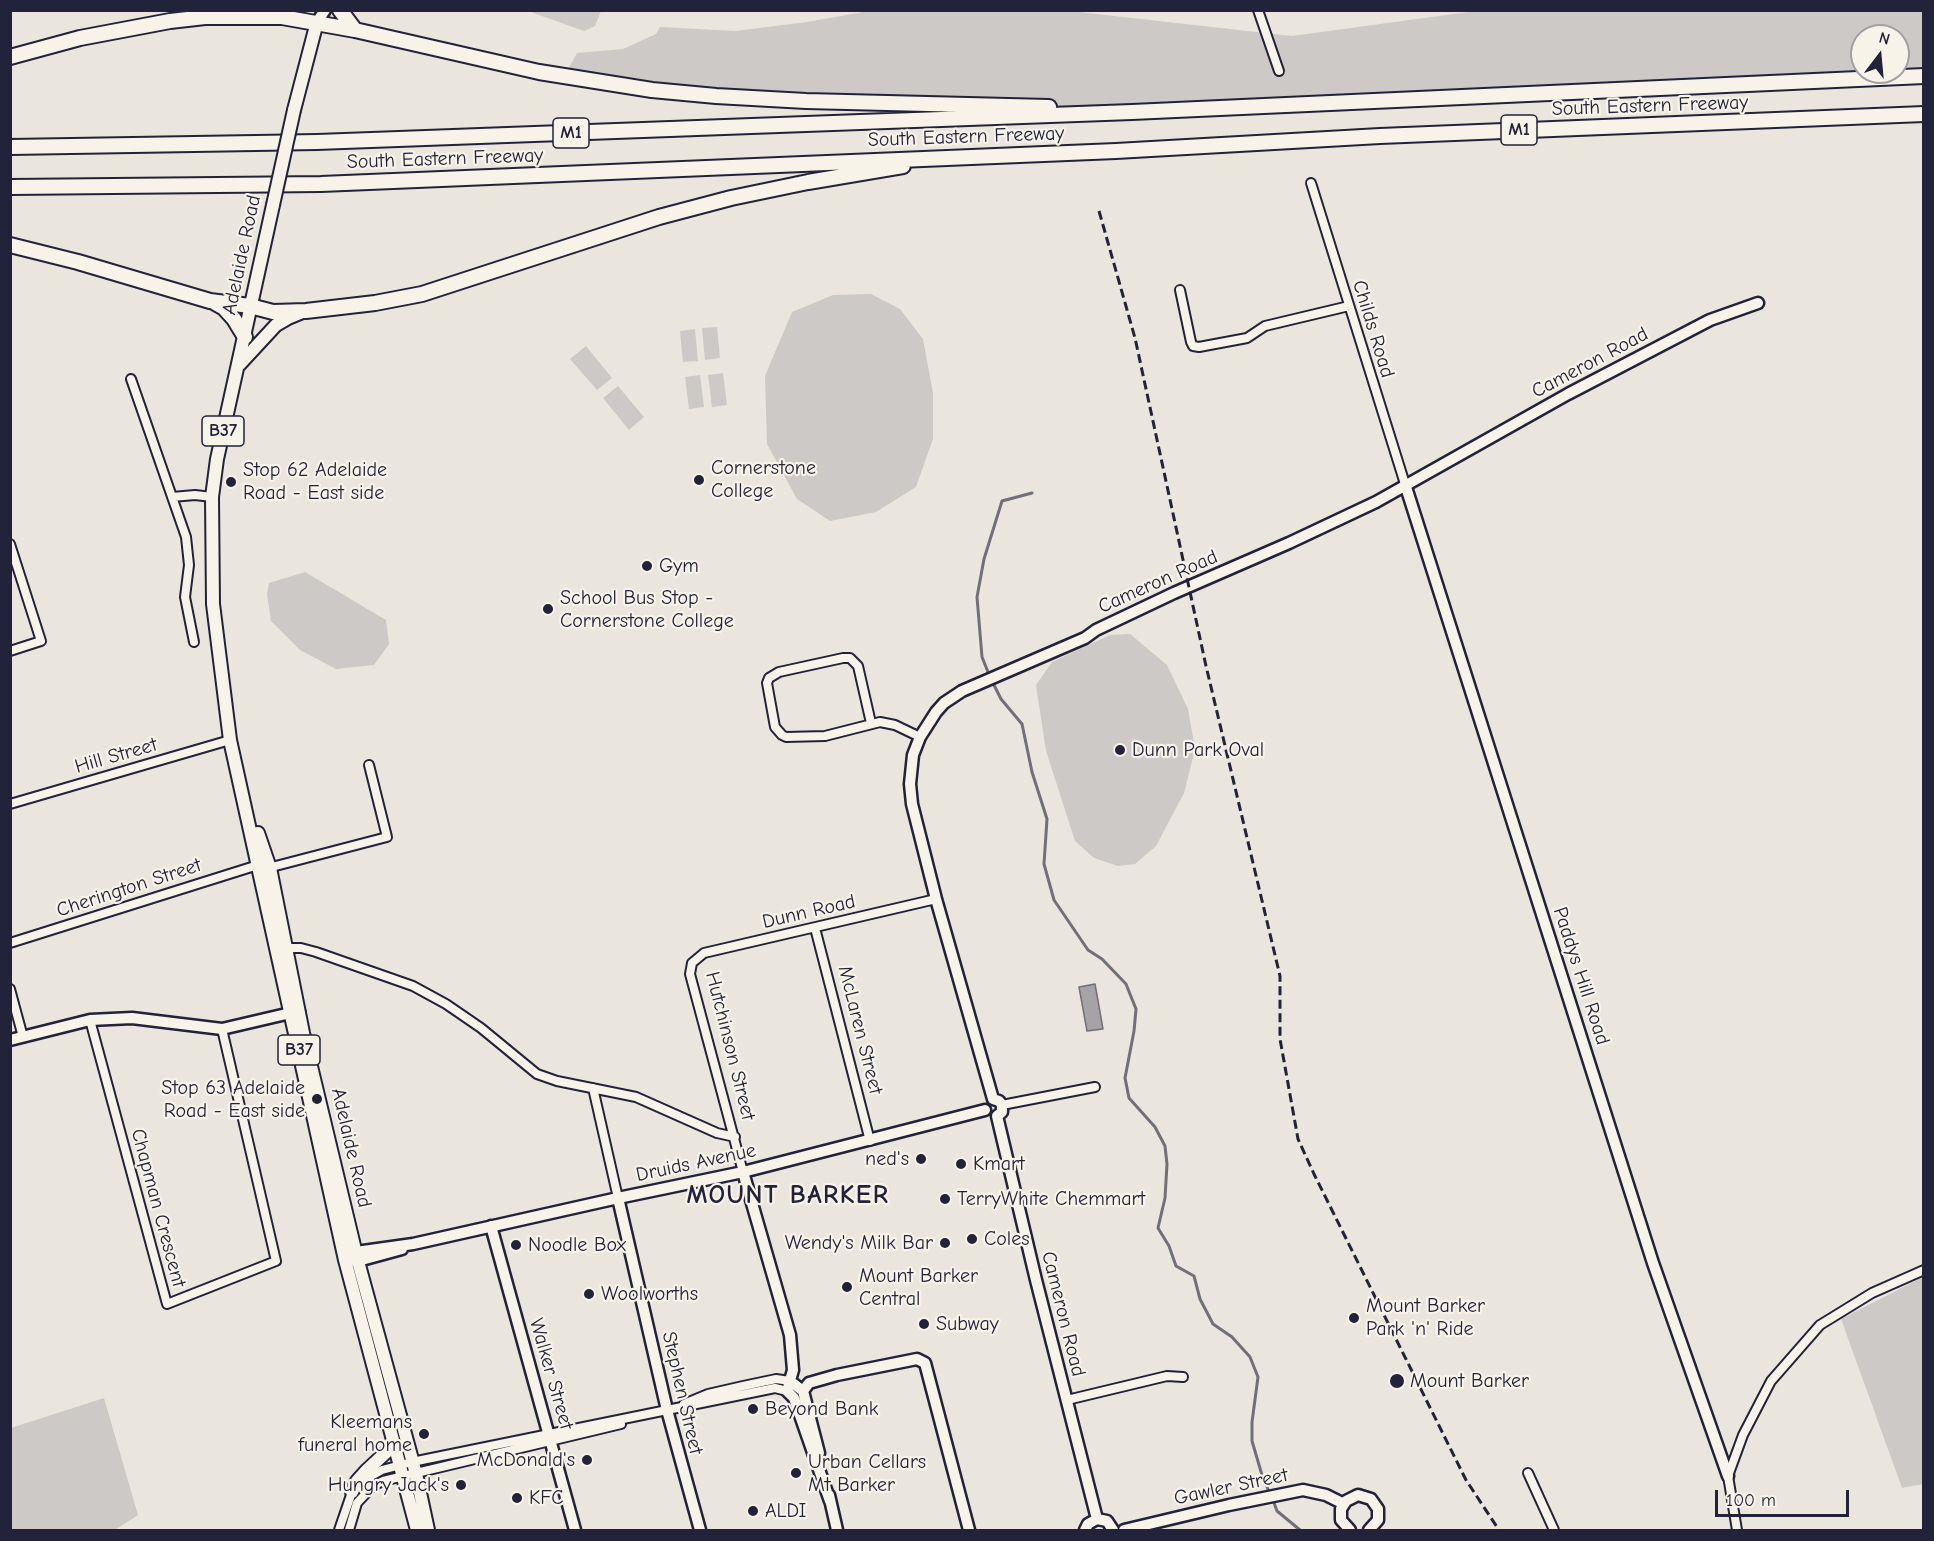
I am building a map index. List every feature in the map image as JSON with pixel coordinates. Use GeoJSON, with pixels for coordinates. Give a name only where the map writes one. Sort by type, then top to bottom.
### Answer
{"type":"FeatureCollection","features":[{"type":"Feature","properties":{"kind":"highway"},"geometry":{"type":"LineString","coordinates":[[340,10],[355,30]]}},
{"type":"Feature","properties":{"kind":"highway"},"geometry":{"type":"LineString","coordinates":[[10,57],[80,38],[170,21],[206,17],[320,14],[355,30],[539,72],[652,90],[806,101],[1102,108],[1132,112]]}},
{"type":"Feature","properties":{"kind":"highway","name":"South Eastern Freeway"},"geometry":{"type":"LineString","coordinates":[[10,147],[259,144],[1132,112],[1923,76]]}},
{"type":"Feature","properties":{"kind":"highway","name":"South Eastern Freeway"},"geometry":{"type":"LineString","coordinates":[[10,187],[321,184],[1923,114]]}},
{"type":"Feature","properties":{"kind":"highway"},"geometry":{"type":"LineString","coordinates":[[10,245],[78,262],[210,301],[250,306],[273,312],[306,311],[375,303],[422,294],[659,217],[731,198],[949,157]]}},
{"type":"Feature","properties":{"kind":"highway"},"geometry":{"type":"LineString","coordinates":[[210,301],[224,308],[245,337]]}},
{"type":"Feature","properties":{"kind":"main road","name":"Adelaide Road"},"geometry":{"type":"LineString","coordinates":[[320,14],[294,110],[222,436],[212,497],[213,604],[230,740],[262,868],[395,1444],[408,1469],[417,1530]]}},
{"type":"Feature","properties":{"kind":"main road"},"geometry":{"type":"LineString","coordinates":[[238,366],[276,325],[306,311]]}},
{"type":"Feature","properties":{"kind":"main road","name":"Adelaide Road"},"geometry":{"type":"LineString","coordinates":[[262,868],[286,948],[295,1012]]}},
{"type":"Feature","properties":{"kind":"main road","name":"Adelaide Road"},"geometry":{"type":"LineString","coordinates":[[353,1257],[408,1469],[428,1530]]}},
{"type":"Feature","properties":{"kind":"main road"},"geometry":{"type":"LineString","coordinates":[[352,1492],[357,1481],[395,1444]]}},
{"type":"Feature","properties":{"kind":"street"},"geometry":{"type":"LineString","coordinates":[[1258,10],[1279,71]]}},
{"type":"Feature","properties":{"kind":"street","name":"Childs Road"},"geometry":{"type":"LineString","coordinates":[[1311,183],[1405,484]]}},
{"type":"Feature","properties":{"kind":"street"},"geometry":{"type":"LineString","coordinates":[[1180,290],[1191,342],[1193,346],[1199,347],[1247,338],[1265,326],[1349,306]]}},
{"type":"Feature","properties":{"kind":"street","name":"Cameron Road"},"geometry":{"type":"LineString","coordinates":[[1097,1519],[998,1107],[936,899],[912,804],[910,767],[926,724],[944,703],[962,691],[1084,638],[1174,593],[1376,502],[1568,394],[1710,320],[1758,303]]}},
{"type":"Feature","properties":{"kind":"street"},"geometry":{"type":"LineString","coordinates":[[130,379],[186,537],[189,565],[185,597],[194,642]]}},
{"type":"Feature","properties":{"kind":"street","name":"Paddys Hill Road"},"geometry":{"type":"LineString","coordinates":[[1405,484],[1653,1263],[1728,1476]]}},
{"type":"Feature","properties":{"kind":"street"},"geometry":{"type":"LineString","coordinates":[[172,497],[195,495],[212,497]]}},
{"type":"Feature","properties":{"kind":"street"},"geometry":{"type":"LineString","coordinates":[[10,544],[41,641],[10,651]]}},
{"type":"Feature","properties":{"kind":"street"},"geometry":{"type":"LineString","coordinates":[[871,723],[858,666],[850,658],[779,672],[769,678],[766,683],[775,727],[786,737],[825,736],[871,723],[888,723],[920,736]]}},
{"type":"Feature","properties":{"kind":"street","name":"Hill Street"},"geometry":{"type":"LineString","coordinates":[[10,804],[230,740]]}},
{"type":"Feature","properties":{"kind":"street","name":"Cherington Street"},"geometry":{"type":"LineString","coordinates":[[10,943],[262,868],[387,837],[369,765]]}},
{"type":"Feature","properties":{"kind":"street","name":"Dunn Road"},"geometry":{"type":"LineString","coordinates":[[692,963],[704,954],[936,899]]}},
{"type":"Feature","properties":{"kind":"street","name":"McLaren Street"},"geometry":{"type":"LineString","coordinates":[[815,928],[870,1141]]}},
{"type":"Feature","properties":{"kind":"street"},"geometry":{"type":"LineString","coordinates":[[286,948],[304,949],[413,986],[473,1022],[537,1074],[557,1082],[636,1097],[717,1133],[735,1137]]}},
{"type":"Feature","properties":{"kind":"street","name":"Hutchinson Street"},"geometry":{"type":"LineString","coordinates":[[692,963],[690,974],[790,1335],[793,1370],[788,1386]]}},
{"type":"Feature","properties":{"kind":"street"},"geometry":{"type":"LineString","coordinates":[[10,989],[23,1037]]}},
{"type":"Feature","properties":{"kind":"street"},"geometry":{"type":"LineString","coordinates":[[10,1040],[90,1020],[132,1018],[222,1029],[295,1012]]}},
{"type":"Feature","properties":{"kind":"street","name":"Chapman Crescent"},"geometry":{"type":"LineString","coordinates":[[90,1020],[167,1305],[276,1261],[222,1029]]}},
{"type":"Feature","properties":{"kind":"street"},"geometry":{"type":"LineString","coordinates":[[998,1107],[1095,1087]]}},
{"type":"Feature","properties":{"kind":"street","name":"Stephen Street"},"geometry":{"type":"LineString","coordinates":[[593,1088],[667,1410],[700,1530]]}},
{"type":"Feature","properties":{"kind":"street","name":"Druids Avenue"},"geometry":{"type":"LineString","coordinates":[[353,1257],[743,1172],[870,1141],[985,1110],[987,1101],[998,1107]]}},
{"type":"Feature","properties":{"kind":"street","name":"Walker Street"},"geometry":{"type":"LineString","coordinates":[[491,1226],[575,1530]]}},
{"type":"Feature","properties":{"kind":"street"},"geometry":{"type":"LineString","coordinates":[[1737,1530],[1728,1476],[1743,1435],[1771,1381],[1820,1325],[1872,1293],[1923,1270]]}},
{"type":"Feature","properties":{"kind":"street"},"geometry":{"type":"LineString","coordinates":[[803,1391],[809,1383],[837,1375],[917,1359],[925,1363],[969,1530]]}},
{"type":"Feature","properties":{"kind":"street"},"geometry":{"type":"LineString","coordinates":[[1067,1400],[1167,1376],[1182,1377]]}},
{"type":"Feature","properties":{"kind":"street"},"geometry":{"type":"LineString","coordinates":[[339,1530],[352,1492],[362,1481],[382,1470],[408,1469],[611,1427],[667,1410],[708,1394],[776,1379],[803,1391]]}},
{"type":"Feature","properties":{"kind":"street"},"geometry":{"type":"LineString","coordinates":[[788,1386],[830,1501]]}},
{"type":"Feature","properties":{"kind":"street"},"geometry":{"type":"LineString","coordinates":[[803,1391],[837,1530]]}},
{"type":"Feature","properties":{"kind":"street"},"geometry":{"type":"LineString","coordinates":[[349,1530],[357,1503],[364,1494],[373,1486],[408,1469],[550,1438]]}},
{"type":"Feature","properties":{"kind":"street"},"geometry":{"type":"LineString","coordinates":[[1528,1473],[1554,1530]]}},
{"type":"Feature","properties":{"kind":"street","name":"Gawler Street"},"geometry":{"type":"LineString","coordinates":[[1124,1530],[1303,1490],[1316,1491],[1344,1504]]}},
{"type":"Feature","properties":{"kind":"street"},"geometry":{"type":"LineString","coordinates":[[1350,1530],[1341,1520],[1341,1509],[1354,1496],[1371,1499],[1378,1512],[1375,1529]]}},
{"type":"Feature","properties":{"kind":"street"},"geometry":{"type":"LineString","coordinates":[[1085,1530],[1088,1524],[1097,1519],[1107,1521],[1113,1530]]}},
{"type":"Feature","properties":{"kind":"shaded area"},"geometry":{"type":"Polygon","coordinates":[[[1483,10],[1924,11],[1923,76],[1910,77],[1910,24],[1850,24],[1850,79],[1102,108],[806,101],[564,77],[577,53],[623,49],[656,34],[660,27],[735,31],[869,11],[1070,11],[1292,36],[1483,10]]]}},
{"type":"Feature","properties":{"kind":"shaded area"},"geometry":{"type":"Polygon","coordinates":[[[528,11],[601,11],[595,26],[584,31],[528,11]]]}},
{"type":"Feature","properties":{"kind":"shaded area"},"geometry":{"type":"Polygon","coordinates":[[[871,294],[900,309],[923,339],[933,393],[933,439],[916,487],[876,512],[830,521],[797,499],[767,444],[765,376],[792,312],[833,295],[871,294]]]}},
{"type":"Feature","properties":{"kind":"shaded area"},"geometry":{"type":"Polygon","coordinates":[[[717,327],[720,358],[705,360],[702,328],[717,327]]]}},
{"type":"Feature","properties":{"kind":"shaded area"},"geometry":{"type":"Polygon","coordinates":[[[695,329],[698,361],[683,362],[680,331],[695,329]]]}},
{"type":"Feature","properties":{"kind":"shaded area"},"geometry":{"type":"Polygon","coordinates":[[[586,346],[612,378],[597,390],[570,359],[586,346]]]}},
{"type":"Feature","properties":{"kind":"shaded area"},"geometry":{"type":"Polygon","coordinates":[[[723,373],[727,405],[712,407],[708,375],[723,373]]]}},
{"type":"Feature","properties":{"kind":"shaded area"},"geometry":{"type":"Polygon","coordinates":[[[700,375],[704,407],[689,409],[685,377],[700,375]]]}},
{"type":"Feature","properties":{"kind":"shaded area"},"geometry":{"type":"Polygon","coordinates":[[[618,386],[644,417],[629,430],[603,398],[618,386]]]}},
{"type":"Feature","properties":{"kind":"shaded area"},"geometry":{"type":"Polygon","coordinates":[[[305,572],[386,620],[389,644],[374,665],[336,669],[300,650],[271,621],[267,594],[269,583],[305,572]]]}},
{"type":"Feature","properties":{"kind":"shaded area","name":"Dunn Park Oval"},"geometry":{"type":"Polygon","coordinates":[[[1130,634],[1167,665],[1188,709],[1195,749],[1184,793],[1156,846],[1135,864],[1118,866],[1094,858],[1075,841],[1046,751],[1036,685],[1052,662],[1110,635],[1130,634]]]}},
{"type":"Feature","properties":{"kind":"shaded area"},"geometry":{"type":"Polygon","coordinates":[[[1095,984],[1103,1029],[1087,1031],[1079,987],[1095,984]]]}},
{"type":"Feature","properties":{"kind":"shaded area"},"geometry":{"type":"Polygon","coordinates":[[[1923,1277],[1923,1484],[1902,1488],[1841,1319],[1923,1277]]]}},
{"type":"Feature","properties":{"kind":"shaded area"},"geometry":{"type":"Polygon","coordinates":[[[104,1398],[138,1515],[115,1530],[11,1530],[11,1428],[104,1398]]]}},
{"type":"Feature","properties":{"kind":"waterway"},"geometry":{"type":"LineString","coordinates":[[988,672],[982,657],[977,597],[984,559],[1002,501],[1032,493]]}},
{"type":"Feature","properties":{"kind":"waterway"},"geometry":{"type":"LineString","coordinates":[[993,683],[1001,699],[1022,724],[1032,772],[1047,819],[1044,864],[1054,900],[1088,950],[1102,959],[1126,984],[1136,1009],[1125,1078],[1129,1098],[1155,1127],[1165,1146],[1167,1164],[1165,1198],[1158,1228],[1169,1246],[1176,1266],[1194,1276],[1200,1299],[1213,1324],[1232,1337],[1250,1357],[1258,1377],[1252,1441],[1270,1494]]}},
{"type":"Feature","properties":{"kind":"waterway"},"geometry":{"type":"LineString","coordinates":[[1273,1500],[1277,1511],[1300,1530]]}},
{"type":"Feature","properties":{"kind":"railway"},"geometry":{"type":"LineString","coordinates":[[1099,211],[1135,338],[1206,666],[1280,976],[1280,1039],[1298,1139],[1466,1480],[1499,1530]]}},
{"type":"Feature","properties":{"kind":"place","name":"Cornerstone College"},"geometry":{"type":"Point","coordinates":[699,480]}},
{"type":"Feature","properties":{"kind":"place","name":"Stop 62 Adelaide Road - East side"},"geometry":{"type":"Point","coordinates":[231,482]}},
{"type":"Feature","properties":{"kind":"place","name":"Gym"},"geometry":{"type":"Point","coordinates":[647,566]}},
{"type":"Feature","properties":{"kind":"place","name":"School Bus Stop - Cornerstone College"},"geometry":{"type":"Point","coordinates":[548,609]}},
{"type":"Feature","properties":{"kind":"place","name":"Dunn Park Oval"},"geometry":{"type":"Point","coordinates":[1120,750]}},
{"type":"Feature","properties":{"kind":"place","name":"Stop 63 Adelaide Road - East side"},"geometry":{"type":"Point","coordinates":[317,1099]}},
{"type":"Feature","properties":{"kind":"place","name":"ned's"},"geometry":{"type":"Point","coordinates":[921,1159]}},
{"type":"Feature","properties":{"kind":"place","name":"Kmart"},"geometry":{"type":"Point","coordinates":[961,1164]}},
{"type":"Feature","properties":{"kind":"place","name":"TerryWhite Chemmart"},"geometry":{"type":"Point","coordinates":[945,1199]}},
{"type":"Feature","properties":{"kind":"place","name":"Coles"},"geometry":{"type":"Point","coordinates":[972,1239]}},
{"type":"Feature","properties":{"kind":"place","name":"Wendy's Milk Bar"},"geometry":{"type":"Point","coordinates":[945,1243]}},
{"type":"Feature","properties":{"kind":"place","name":"Noodle Box"},"geometry":{"type":"Point","coordinates":[516,1245]}},
{"type":"Feature","properties":{"kind":"place","name":"Mount Barker Central"},"geometry":{"type":"Point","coordinates":[847,1287]}},
{"type":"Feature","properties":{"kind":"place","name":"Woolworths"},"geometry":{"type":"Point","coordinates":[589,1294]}},
{"type":"Feature","properties":{"kind":"place","name":"Mount Barker Park 'n' Ride"},"geometry":{"type":"Point","coordinates":[1354,1318]}},
{"type":"Feature","properties":{"kind":"place","name":"Subway"},"geometry":{"type":"Point","coordinates":[924,1324]}},
{"type":"Feature","properties":{"kind":"place","name":"Mount Barker"},"geometry":{"type":"Point","coordinates":[1397,1381]}},
{"type":"Feature","properties":{"kind":"place","name":"Beyond Bank"},"geometry":{"type":"Point","coordinates":[753,1409]}},
{"type":"Feature","properties":{"kind":"place","name":"Kleemans funeral home"},"geometry":{"type":"Point","coordinates":[424,1434]}},
{"type":"Feature","properties":{"kind":"place","name":"McDonald's"},"geometry":{"type":"Point","coordinates":[587,1460]}},
{"type":"Feature","properties":{"kind":"place","name":"Urban Cellars Mt Barker"},"geometry":{"type":"Point","coordinates":[796,1473]}},
{"type":"Feature","properties":{"kind":"place","name":"Hungry Jack's"},"geometry":{"type":"Point","coordinates":[461,1485]}},
{"type":"Feature","properties":{"kind":"place","name":"KFC"},"geometry":{"type":"Point","coordinates":[517,1498]}},
{"type":"Feature","properties":{"kind":"place","name":"ALDI"},"geometry":{"type":"Point","coordinates":[753,1511]}},
{"type":"Feature","properties":{"kind":"district","name":"MOUNT BARKER"},"geometry":{"type":"Point","coordinates":[788,1196]}}]}
